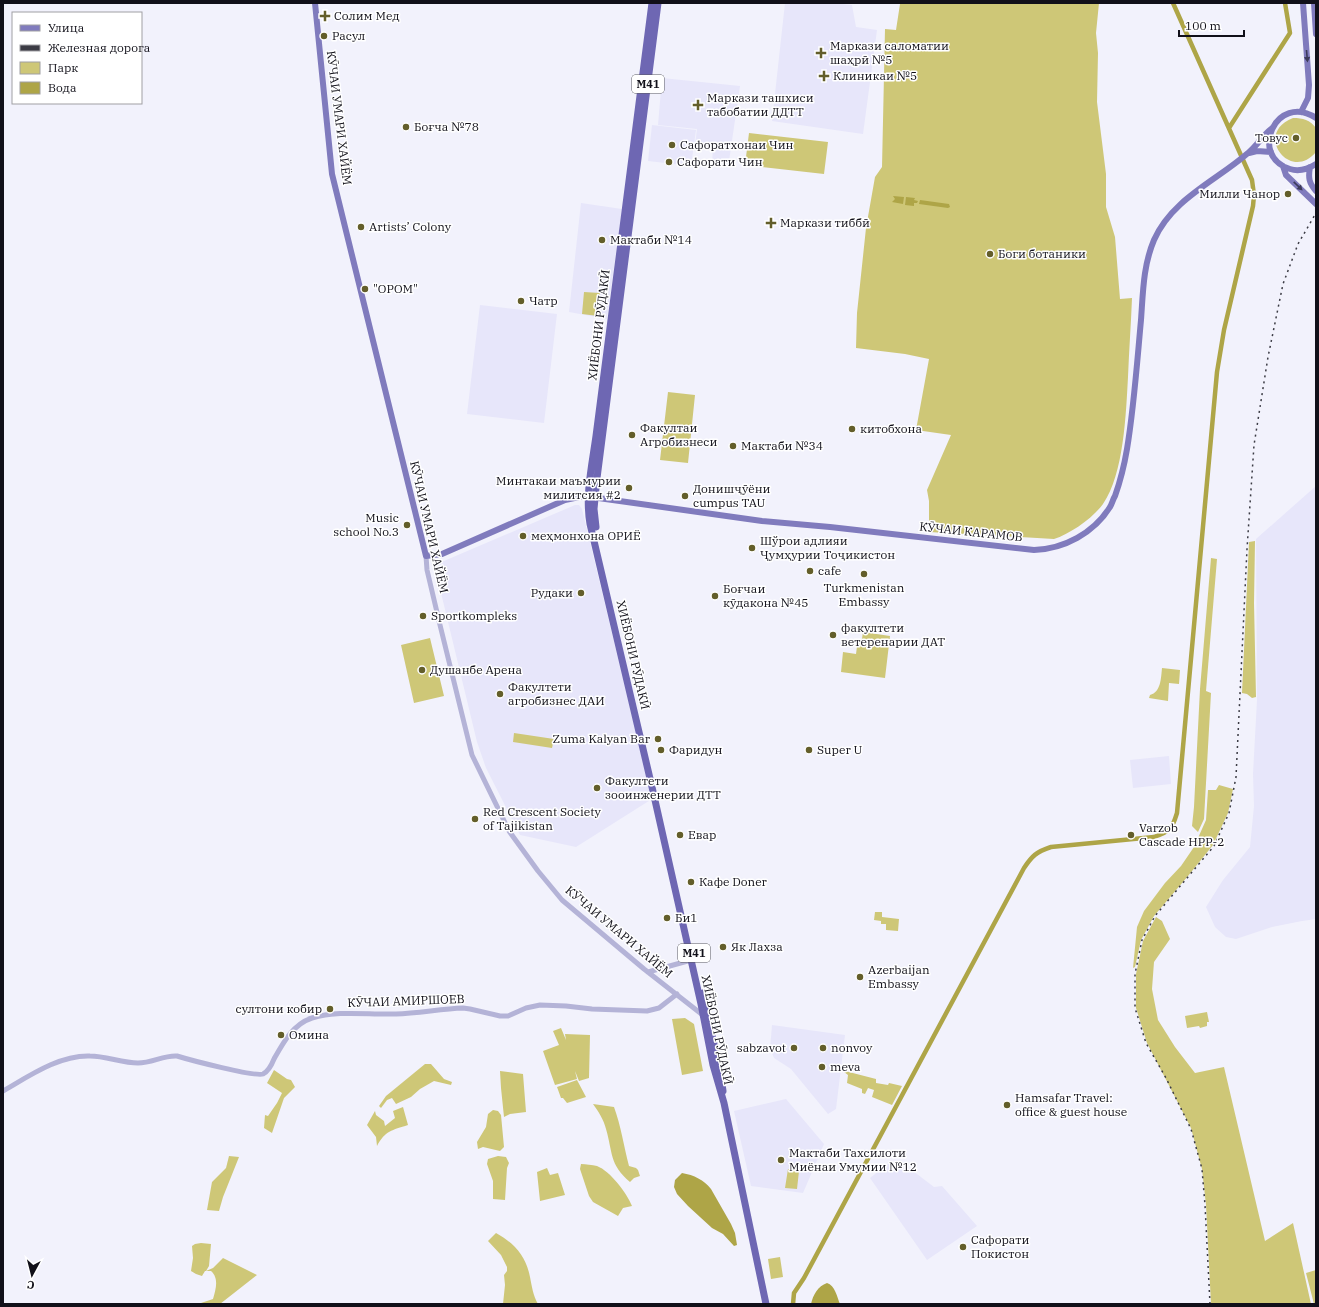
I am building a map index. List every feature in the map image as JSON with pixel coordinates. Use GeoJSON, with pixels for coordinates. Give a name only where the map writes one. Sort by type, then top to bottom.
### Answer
{"type":"FeatureCollection","features":[{"type":"Feature","properties":{"kind":"highway","name":"ХИЁБОНИ РӮДАКӢ"},"geometry":{"type":"LineString","coordinates":[[592,497],[652,3]]}},
{"type":"Feature","properties":{"kind":"highway","name":"M41"},"geometry":{"type":"LineString","coordinates":[[658,3],[592,497],[599,540],[693,960],[709,1020],[721,1077],[724,1103]]}},
{"type":"Feature","properties":{"kind":"highway","name":"ХИЁБОНИ РӮДАКӢ"},"geometry":{"type":"LineString","coordinates":[[693,960],[713,1065],[724,1103],[766,1304]]}},
{"type":"Feature","properties":{"kind":"main road","name":"КӮЧАИ УМАРИ ХАЙЁМ"},"geometry":{"type":"LineString","coordinates":[[315,3],[332,174],[426,556]]}},
{"type":"Feature","properties":{"kind":"main road"},"geometry":{"type":"LineString","coordinates":[[1303,3],[1309,85],[1308,98],[1301,112],[1316,118]]}},
{"type":"Feature","properties":{"kind":"main road"},"geometry":{"type":"LineString","coordinates":[[1314,3],[1316,34]]}},
{"type":"Feature","properties":{"kind":"main road","name":"КӮЧАИ КАРАМОВ"},"geometry":{"type":"LineString","coordinates":[[426,556],[442,554],[565,500],[576,497],[592,497],[762,521],[830,527],[1034,550],[1047,550],[1059,547],[1078,538],[1094,526],[1110,507],[1123,474],[1131,424],[1144,276],[1154,241],[1162,225],[1177,207],[1249,153],[1265,134],[1271,130],[1280,118],[1287,114],[1301,112]]}},
{"type":"Feature","properties":{"kind":"main road"},"geometry":{"type":"LineString","coordinates":[[1271,130],[1269,145],[1271,152],[1283,166],[1294,170],[1305,169],[1316,164]]}},
{"type":"Feature","properties":{"kind":"main road"},"geometry":{"type":"LineString","coordinates":[[1249,153],[1258,151],[1271,152]]}},
{"type":"Feature","properties":{"kind":"main road"},"geometry":{"type":"LineString","coordinates":[[1283,166],[1286,175],[1316,204]]}},
{"type":"Feature","properties":{"kind":"main road"},"geometry":{"type":"LineString","coordinates":[[1310,167],[1310,184],[1316,191]]}},
{"type":"Feature","properties":{"kind":"street","name":"КӮЧАИ УМАРИ ХАЙЁМ"},"geometry":{"type":"LineString","coordinates":[[426,556],[427,570],[472,755],[509,831],[538,872],[562,900],[648,972],[709,1020]]}},
{"type":"Feature","properties":{"kind":"street"},"geometry":{"type":"LineString","coordinates":[[648,972],[693,960]]}},
{"type":"Feature","properties":{"kind":"street","name":"КӮЧАИ АМИРШОЕВ"},"geometry":{"type":"LineString","coordinates":[[3,1091],[50,1066],[62,1061],[85,1056],[98,1056],[137,1063],[147,1063],[178,1056],[263,1074],[271,1065],[289,1035],[300,1023],[313,1018],[334,1014],[397,1014],[463,1008],[500,1016],[508,1016],[533,1006],[553,1005],[592,1009],[648,1011],[659,1008],[677,994]]}},
{"type":"Feature","properties":{"kind":"shaded area","name":"Клиникаи №5"},"geometry":{"type":"Polygon","coordinates":[[[785,3],[834,3],[852,5],[856,27],[877,30],[863,134],[772,121],[785,3]]]}},
{"type":"Feature","properties":{"kind":"shaded area","name":"Маркази ташхиси табобатии ДДТТ"},"geometry":{"type":"Polygon","coordinates":[[[662,78],[740,86],[728,168],[712,165],[713,148],[695,145],[697,129],[658,125],[662,78]]]}},
{"type":"Feature","properties":{"kind":"shaded area","name":"Сафоратхонаи Чин"},"geometry":{"type":"Polygon","coordinates":[[[652,125],[696,130],[691,166],[648,161],[652,125]]]}},
{"type":"Feature","properties":{"kind":"shaded area"},"geometry":{"type":"Polygon","coordinates":[[[581,203],[622,209],[607,319],[569,312],[581,203]]]}},
{"type":"Feature","properties":{"kind":"shaded area"},"geometry":{"type":"Polygon","coordinates":[[[480,305],[557,314],[544,423],[467,414],[480,305]]]}},
{"type":"Feature","properties":{"kind":"shaded area"},"geometry":{"type":"Polygon","coordinates":[[[1316,486],[1316,919],[1272,927],[1236,939],[1226,937],[1215,927],[1206,907],[1223,880],[1250,847],[1254,806],[1253,774],[1257,700],[1256,539],[1316,486]]]}},
{"type":"Feature","properties":{"kind":"shaded area"},"geometry":{"type":"Polygon","coordinates":[[[575,505],[579,505],[582,509],[652,799],[576,847],[520,835],[486,768],[477,742],[435,568],[437,564],[575,505]]]}},
{"type":"Feature","properties":{"kind":"shaded area"},"geometry":{"type":"Polygon","coordinates":[[[1169,756],[1171,784],[1133,788],[1130,760],[1169,756]]]}},
{"type":"Feature","properties":{"kind":"shaded area"},"geometry":{"type":"Polygon","coordinates":[[[772,1025],[845,1035],[836,1109],[828,1114],[791,1069],[774,1058],[770,1049],[772,1025]]]}},
{"type":"Feature","properties":{"kind":"shaded area","name":"Мактаби Тахсилоти Миёнаи Умумии №12"},"geometry":{"type":"Polygon","coordinates":[[[786,1099],[824,1144],[803,1193],[751,1186],[734,1111],[786,1099]]]}},
{"type":"Feature","properties":{"kind":"shaded area"},"geometry":{"type":"Polygon","coordinates":[[[889,1163],[913,1171],[934,1187],[942,1186],[977,1226],[927,1260],[870,1178],[889,1163]]]}},
{"type":"Feature","properties":{"kind":"green space","name":"Боги ботаники"},"geometry":{"type":"Polygon","coordinates":[[[1099,3],[1096,33],[1098,53],[1097,102],[1106,174],[1106,207],[1115,237],[1120,299],[1132,298],[1125,425],[1120,460],[1110,491],[1103,504],[1081,525],[1054,539],[929,532],[929,501],[927,490],[951,435],[916,430],[929,359],[905,354],[856,348],[857,313],[866,228],[875,177],[882,167],[885,29],[896,30],[900,4],[1099,3]]]}},
{"type":"Feature","properties":{"kind":"green space"},"geometry":{"type":"Polygon","coordinates":[[[1293,118],[1306,120],[1316,128],[1316,152],[1306,160],[1296,162],[1287,159],[1280,152],[1276,144],[1276,134],[1281,125],[1293,118]]]}},
{"type":"Feature","properties":{"kind":"green space"},"geometry":{"type":"Polygon","coordinates":[[[749,133],[828,142],[824,174],[745,165],[749,133]]]}},
{"type":"Feature","properties":{"kind":"green space"},"geometry":{"type":"Polygon","coordinates":[[[584,292],[600,293],[598,316],[582,314],[584,292]]]}},
{"type":"Feature","properties":{"kind":"green space"},"geometry":{"type":"Polygon","coordinates":[[[668,392],[695,395],[688,463],[660,460],[668,392]]]}},
{"type":"Feature","properties":{"kind":"green space"},"geometry":{"type":"Polygon","coordinates":[[[1255,541],[1254,603],[1256,697],[1252,698],[1247,694],[1242,693],[1249,542],[1255,541]]]}},
{"type":"Feature","properties":{"kind":"green space"},"geometry":{"type":"Polygon","coordinates":[[[1211,558],[1217,559],[1206,691],[1211,693],[1204,819],[1198,832],[1192,826],[1200,689],[1211,558]]]}},
{"type":"Feature","properties":{"kind":"green space"},"geometry":{"type":"Polygon","coordinates":[[[863,632],[890,636],[885,678],[841,672],[843,652],[856,654],[858,639],[862,639],[863,632]]]}},
{"type":"Feature","properties":{"kind":"green space","name":"Душанбе Арена"},"geometry":{"type":"Polygon","coordinates":[[[430,638],[444,696],[414,703],[401,645],[430,638]]]}},
{"type":"Feature","properties":{"kind":"green space"},"geometry":{"type":"Polygon","coordinates":[[[1162,668],[1180,670],[1179,684],[1169,683],[1168,701],[1149,698],[1150,695],[1158,688],[1161,680],[1162,668]]]}},
{"type":"Feature","properties":{"kind":"green space"},"geometry":{"type":"Polygon","coordinates":[[[514,733],[554,739],[552,748],[513,742],[514,733]]]}},
{"type":"Feature","properties":{"kind":"green space"},"geometry":{"type":"Polygon","coordinates":[[[1219,785],[1233,789],[1228,813],[1213,845],[1154,916],[1141,940],[1135,967],[1133,968],[1137,927],[1144,911],[1165,883],[1181,866],[1194,847],[1206,820],[1208,790],[1216,790],[1219,785]]]}},
{"type":"Feature","properties":{"kind":"green space"},"geometry":{"type":"Polygon","coordinates":[[[875,912],[882,912],[882,917],[899,919],[898,931],[886,930],[886,924],[881,924],[881,921],[874,920],[875,912]]]}},
{"type":"Feature","properties":{"kind":"green space"},"geometry":{"type":"Polygon","coordinates":[[[1156,917],[1162,921],[1170,939],[1154,962],[1152,989],[1158,1020],[1175,1047],[1195,1073],[1224,1067],[1265,1241],[1293,1223],[1311,1304],[1211,1304],[1206,1205],[1202,1169],[1191,1128],[1147,1043],[1136,1008],[1136,974],[1143,941],[1156,917]]]}},
{"type":"Feature","properties":{"kind":"green space"},"geometry":{"type":"Polygon","coordinates":[[[1207,1012],[1209,1022],[1207,1022],[1207,1026],[1200,1028],[1199,1026],[1187,1028],[1185,1016],[1207,1012]]]}},
{"type":"Feature","properties":{"kind":"green space"},"geometry":{"type":"Polygon","coordinates":[[[685,1018],[694,1024],[703,1071],[682,1075],[672,1019],[685,1018]]]}},
{"type":"Feature","properties":{"kind":"green space"},"geometry":{"type":"Polygon","coordinates":[[[561,1028],[566,1040],[565,1034],[590,1035],[589,1078],[579,1081],[575,1071],[577,1079],[555,1085],[543,1051],[559,1045],[553,1031],[561,1028]]]}},
{"type":"Feature","properties":{"kind":"green space"},"geometry":{"type":"Polygon","coordinates":[[[425,1064],[431,1064],[444,1079],[452,1082],[451,1085],[434,1081],[420,1089],[411,1097],[396,1104],[392,1098],[387,1100],[381,1108],[379,1106],[386,1096],[425,1064]]]}},
{"type":"Feature","properties":{"kind":"green space"},"geometry":{"type":"Polygon","coordinates":[[[274,1070],[291,1080],[295,1087],[284,1098],[272,1133],[264,1128],[265,1115],[268,1116],[282,1093],[267,1083],[274,1070]]]}},
{"type":"Feature","properties":{"kind":"green space"},"geometry":{"type":"Polygon","coordinates":[[[500,1071],[523,1074],[526,1112],[510,1114],[504,1117],[500,1071]]]}},
{"type":"Feature","properties":{"kind":"green space"},"geometry":{"type":"Polygon","coordinates":[[[844,1072],[876,1079],[876,1083],[888,1085],[889,1083],[902,1086],[892,1105],[872,1097],[874,1090],[868,1088],[865,1094],[862,1093],[862,1089],[847,1083],[848,1075],[844,1072]]]}},
{"type":"Feature","properties":{"kind":"green space"},"geometry":{"type":"Polygon","coordinates":[[[577,1080],[586,1097],[567,1103],[563,1098],[561,1098],[557,1087],[577,1080]]]}},
{"type":"Feature","properties":{"kind":"green space"},"geometry":{"type":"Polygon","coordinates":[[[593,1104],[614,1107],[621,1129],[629,1166],[636,1168],[640,1176],[634,1178],[630,1182],[618,1170],[615,1164],[605,1126],[601,1116],[593,1104]]]}},
{"type":"Feature","properties":{"kind":"green space"},"geometry":{"type":"Polygon","coordinates":[[[403,1107],[408,1125],[386,1134],[377,1146],[376,1137],[367,1125],[375,1111],[376,1115],[384,1121],[385,1126],[395,1118],[393,1111],[403,1107]]]}},
{"type":"Feature","properties":{"kind":"green space"},"geometry":{"type":"Polygon","coordinates":[[[493,1110],[498,1111],[501,1115],[504,1147],[500,1151],[483,1147],[478,1149],[477,1142],[486,1127],[488,1114],[493,1110]]]}},
{"type":"Feature","properties":{"kind":"green space"},"geometry":{"type":"Polygon","coordinates":[[[229,1156],[239,1157],[219,1211],[207,1210],[212,1182],[226,1168],[229,1156]]]}},
{"type":"Feature","properties":{"kind":"green space"},"geometry":{"type":"Polygon","coordinates":[[[498,1156],[506,1157],[509,1163],[507,1168],[505,1200],[493,1199],[493,1181],[487,1164],[488,1159],[498,1156]]]}},
{"type":"Feature","properties":{"kind":"green space"},"geometry":{"type":"Polygon","coordinates":[[[581,1164],[597,1166],[612,1177],[622,1189],[632,1206],[623,1208],[618,1216],[593,1202],[589,1196],[580,1169],[581,1164]]]}},
{"type":"Feature","properties":{"kind":"green space"},"geometry":{"type":"Polygon","coordinates":[[[547,1168],[550,1175],[558,1173],[565,1195],[540,1201],[537,1172],[547,1168]]]}},
{"type":"Feature","properties":{"kind":"green space"},"geometry":{"type":"Polygon","coordinates":[[[788,1169],[799,1171],[797,1189],[785,1188],[788,1169]]]}},
{"type":"Feature","properties":{"kind":"green space"},"geometry":{"type":"Polygon","coordinates":[[[496,1233],[514,1246],[522,1256],[528,1269],[538,1304],[503,1304],[505,1285],[504,1275],[507,1271],[507,1267],[501,1255],[488,1241],[496,1233]]]}},
{"type":"Feature","properties":{"kind":"green space"},"geometry":{"type":"Polygon","coordinates":[[[201,1243],[211,1244],[209,1266],[202,1276],[191,1271],[193,1258],[192,1246],[201,1243]]]}},
{"type":"Feature","properties":{"kind":"green space"},"geometry":{"type":"Polygon","coordinates":[[[780,1257],[783,1277],[771,1279],[768,1259],[780,1257]]]}},
{"type":"Feature","properties":{"kind":"green space"},"geometry":{"type":"Polygon","coordinates":[[[223,1258],[257,1275],[220,1304],[202,1304],[201,1303],[213,1299],[216,1288],[214,1274],[211,1271],[206,1271],[213,1268],[223,1258]]]}},
{"type":"Feature","properties":{"kind":"green space"},"geometry":{"type":"Polygon","coordinates":[[[1316,1270],[1316,1304],[1314,1304],[1306,1273],[1316,1270]]]}},
{"type":"Feature","properties":{"kind":"water"},"geometry":{"type":"Polygon","coordinates":[[[893,196],[904,197],[903,204],[892,202],[895,199],[893,196]]]}},
{"type":"Feature","properties":{"kind":"water"},"geometry":{"type":"Polygon","coordinates":[[[906,197],[915,198],[914,200],[918,201],[917,203],[914,203],[914,206],[905,205],[906,197]]]}},
{"type":"Feature","properties":{"kind":"water"},"geometry":{"type":"Polygon","coordinates":[[[920,200],[949,204],[950,207],[919,204],[920,200]]]}},
{"type":"Feature","properties":{"kind":"water"},"geometry":{"type":"Polygon","coordinates":[[[682,1173],[698,1178],[711,1189],[731,1224],[735,1233],[737,1245],[734,1246],[723,1234],[712,1228],[677,1194],[674,1187],[675,1180],[682,1173]]]}},
{"type":"Feature","properties":{"kind":"water"},"geometry":{"type":"Polygon","coordinates":[[[827,1283],[834,1289],[840,1304],[811,1304],[816,1291],[827,1283]]]}},
{"type":"Feature","properties":{"kind":"waterway"},"geometry":{"type":"LineString","coordinates":[[793,1304],[794,1293],[804,1278],[1029,860],[1038,853],[1051,847],[1154,837],[1170,829],[1174,823],[1177,813],[1217,372],[1224,330],[1253,206],[1254,195],[1252,180],[1173,3]]}},
{"type":"Feature","properties":{"kind":"waterway"},"geometry":{"type":"LineString","coordinates":[[1229,128],[1290,33],[1285,3]]}},
{"type":"Feature","properties":{"kind":"railway"},"geometry":{"type":"LineString","coordinates":[[1210,1304],[1202,1169],[1191,1129],[1166,1078],[1146,1043],[1135,1008],[1135,974],[1142,940],[1155,916],[1214,846],[1229,813],[1236,777],[1247,549],[1254,445],[1268,357],[1283,284],[1298,244],[1316,213]]}},
{"type":"Feature","properties":{"kind":"place","name":"Солим Мед"},"geometry":{"type":"Point","coordinates":[325,16]}},
{"type":"Feature","properties":{"kind":"place","name":"Расул"},"geometry":{"type":"Point","coordinates":[324,36]}},
{"type":"Feature","properties":{"kind":"place","name":"Маркази саломатии шаҳрӣ №5"},"geometry":{"type":"Point","coordinates":[821,53]}},
{"type":"Feature","properties":{"kind":"place","name":"Клиникаи №5"},"geometry":{"type":"Point","coordinates":[824,76]}},
{"type":"Feature","properties":{"kind":"place","name":"Маркази ташхиси табобатии ДДТТ"},"geometry":{"type":"Point","coordinates":[698,105]}},
{"type":"Feature","properties":{"kind":"place","name":"Боғча №78"},"geometry":{"type":"Point","coordinates":[406,127]}},
{"type":"Feature","properties":{"kind":"place","name":"Товус"},"geometry":{"type":"Point","coordinates":[1296,138]}},
{"type":"Feature","properties":{"kind":"place","name":"Сафоратхонаи Чин"},"geometry":{"type":"Point","coordinates":[672,145]}},
{"type":"Feature","properties":{"kind":"place","name":"Сафорати Чин"},"geometry":{"type":"Point","coordinates":[669,162]}},
{"type":"Feature","properties":{"kind":"place","name":"Милли Чанор"},"geometry":{"type":"Point","coordinates":[1288,194]}},
{"type":"Feature","properties":{"kind":"place","name":"Маркази тиббӣ"},"geometry":{"type":"Point","coordinates":[771,223]}},
{"type":"Feature","properties":{"kind":"place","name":"Artists’ Colony"},"geometry":{"type":"Point","coordinates":[361,227]}},
{"type":"Feature","properties":{"kind":"place","name":"Мактаби №14"},"geometry":{"type":"Point","coordinates":[602,240]}},
{"type":"Feature","properties":{"kind":"place","name":"Боги ботаники"},"geometry":{"type":"Point","coordinates":[990,254]}},
{"type":"Feature","properties":{"kind":"place","name":"\"OPOM\""},"geometry":{"type":"Point","coordinates":[365,289]}},
{"type":"Feature","properties":{"kind":"place","name":"Чатр"},"geometry":{"type":"Point","coordinates":[521,301]}},
{"type":"Feature","properties":{"kind":"place","name":"китобхона"},"geometry":{"type":"Point","coordinates":[852,429]}},
{"type":"Feature","properties":{"kind":"place","name":"Факултаи Агробизнеси"},"geometry":{"type":"Point","coordinates":[632,435]}},
{"type":"Feature","properties":{"kind":"place","name":"Мактаби №34"},"geometry":{"type":"Point","coordinates":[733,446]}},
{"type":"Feature","properties":{"kind":"place","name":"Минтакаи маъмурии милитсия #2"},"geometry":{"type":"Point","coordinates":[629,488]}},
{"type":"Feature","properties":{"kind":"place","name":"Донишҷӯёни cumpus TAU"},"geometry":{"type":"Point","coordinates":[685,496]}},
{"type":"Feature","properties":{"kind":"place","name":"Music school No.3"},"geometry":{"type":"Point","coordinates":[407,525]}},
{"type":"Feature","properties":{"kind":"place","name":"меҳмонхона ОРИЁ"},"geometry":{"type":"Point","coordinates":[523,536]}},
{"type":"Feature","properties":{"kind":"place","name":"Шўрои адлияи Ҷумҳурии Тоҷикистон"},"geometry":{"type":"Point","coordinates":[752,548]}},
{"type":"Feature","properties":{"kind":"place","name":"cafe"},"geometry":{"type":"Point","coordinates":[810,571]}},
{"type":"Feature","properties":{"kind":"place","name":"Turkmenistan Embassy"},"geometry":{"type":"Point","coordinates":[864,574]}},
{"type":"Feature","properties":{"kind":"place","name":"Рудаки"},"geometry":{"type":"Point","coordinates":[581,593]}},
{"type":"Feature","properties":{"kind":"place","name":"Боғчаи кӯдакона №45"},"geometry":{"type":"Point","coordinates":[715,596]}},
{"type":"Feature","properties":{"kind":"place","name":"Sportkompleks"},"geometry":{"type":"Point","coordinates":[423,616]}},
{"type":"Feature","properties":{"kind":"place","name":"факултети ветеренарии ДАТ"},"geometry":{"type":"Point","coordinates":[833,635]}},
{"type":"Feature","properties":{"kind":"place","name":"Душанбе Арена"},"geometry":{"type":"Point","coordinates":[422,670]}},
{"type":"Feature","properties":{"kind":"place","name":"Факултети агробизнес ДАИ"},"geometry":{"type":"Point","coordinates":[500,694]}},
{"type":"Feature","properties":{"kind":"place","name":"Zuma Kalyan Bar"},"geometry":{"type":"Point","coordinates":[658,739]}},
{"type":"Feature","properties":{"kind":"place","name":"Фаридун"},"geometry":{"type":"Point","coordinates":[661,750]}},
{"type":"Feature","properties":{"kind":"place","name":"Super U"},"geometry":{"type":"Point","coordinates":[809,750]}},
{"type":"Feature","properties":{"kind":"place","name":"Факултети зооинженерии ДТТ"},"geometry":{"type":"Point","coordinates":[597,788]}},
{"type":"Feature","properties":{"kind":"place","name":"Red Crescent Society of Tajikistan"},"geometry":{"type":"Point","coordinates":[475,819]}},
{"type":"Feature","properties":{"kind":"place","name":"Евар"},"geometry":{"type":"Point","coordinates":[680,835]}},
{"type":"Feature","properties":{"kind":"place","name":"Varzob Cascade HPP-2"},"geometry":{"type":"Point","coordinates":[1131,835]}},
{"type":"Feature","properties":{"kind":"place","name":"Кафе Doner"},"geometry":{"type":"Point","coordinates":[691,882]}},
{"type":"Feature","properties":{"kind":"place","name":"Би1"},"geometry":{"type":"Point","coordinates":[667,918]}},
{"type":"Feature","properties":{"kind":"place","name":"Як Лахза"},"geometry":{"type":"Point","coordinates":[723,947]}},
{"type":"Feature","properties":{"kind":"place","name":"Azerbaijan Embassy"},"geometry":{"type":"Point","coordinates":[860,977]}},
{"type":"Feature","properties":{"kind":"place","name":"султони кобир"},"geometry":{"type":"Point","coordinates":[330,1009]}},
{"type":"Feature","properties":{"kind":"place","name":"Омина"},"geometry":{"type":"Point","coordinates":[281,1035]}},
{"type":"Feature","properties":{"kind":"place","name":"sabzavot"},"geometry":{"type":"Point","coordinates":[794,1048]}},
{"type":"Feature","properties":{"kind":"place","name":"nonvoy"},"geometry":{"type":"Point","coordinates":[823,1048]}},
{"type":"Feature","properties":{"kind":"place","name":"meva"},"geometry":{"type":"Point","coordinates":[822,1067]}},
{"type":"Feature","properties":{"kind":"place","name":"Hamsafar Travel: office & guest house"},"geometry":{"type":"Point","coordinates":[1007,1105]}},
{"type":"Feature","properties":{"kind":"place","name":"Мактаби Тахсилоти Миёнаи Умумии №12"},"geometry":{"type":"Point","coordinates":[781,1160]}},
{"type":"Feature","properties":{"kind":"place","name":"Сафорати Покистон"},"geometry":{"type":"Point","coordinates":[963,1247]}}]}
